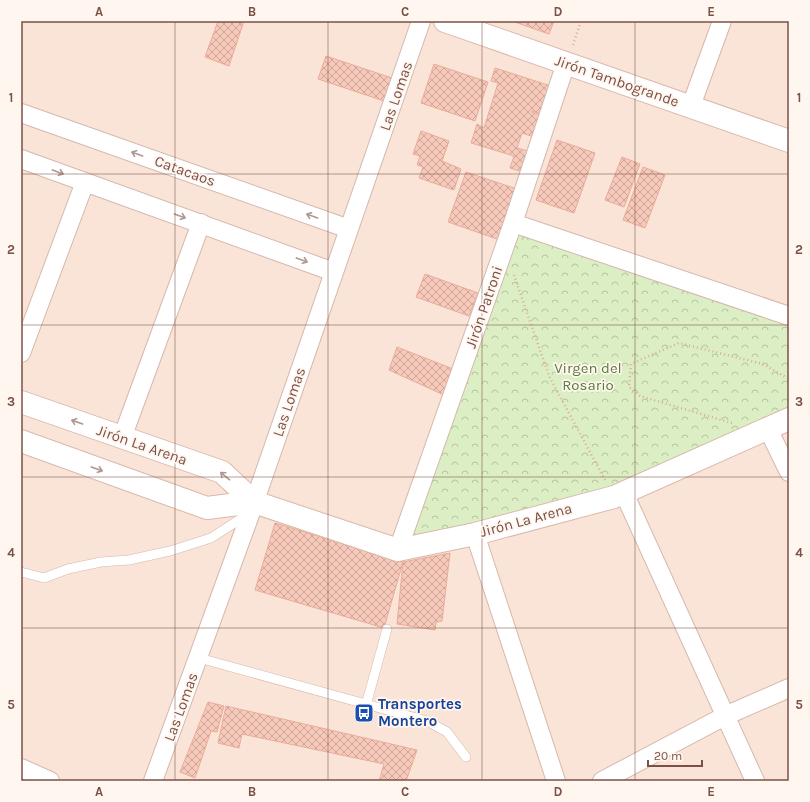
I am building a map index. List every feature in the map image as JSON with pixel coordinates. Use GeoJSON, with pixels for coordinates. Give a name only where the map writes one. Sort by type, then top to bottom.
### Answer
{"type":"FeatureCollection","features":[{"type":"Feature","properties":{"kind":"street","name":"Las Lomas"},"geometry":{"type":"LineString","coordinates":[[153,781],[253,507],[422,21]]}},
{"type":"Feature","properties":{"kind":"street","name":"Jirón Tambogrande"},"geometry":{"type":"LineString","coordinates":[[445,21],[789,140]]}},
{"type":"Feature","properties":{"kind":"street"},"geometry":{"type":"LineString","coordinates":[[691,106],[722,21]]}},
{"type":"Feature","properties":{"kind":"street","name":"Jirón Patroni"},"geometry":{"type":"LineString","coordinates":[[398,550],[513,222],[566,63]]}},
{"type":"Feature","properties":{"kind":"street","name":"Catacaos"},"geometry":{"type":"LineString","coordinates":[[21,112],[349,229]]}},
{"type":"Feature","properties":{"kind":"street"},"geometry":{"type":"LineString","coordinates":[[21,159],[334,272]]}},
{"type":"Feature","properties":{"kind":"street"},"geometry":{"type":"LineString","coordinates":[[21,353],[85,182]]}},
{"type":"Feature","properties":{"kind":"street"},"geometry":{"type":"LineString","coordinates":[[513,222],[789,316]]}},
{"type":"Feature","properties":{"kind":"street"},"geometry":{"type":"LineString","coordinates":[[122,438],[201,223]]}},
{"type":"Feature","properties":{"kind":"street","name":"Jirón La Arena"},"geometry":{"type":"LineString","coordinates":[[21,402],[222,472],[253,507]]}},
{"type":"Feature","properties":{"kind":"street","name":"Jirón La Arena"},"geometry":{"type":"LineString","coordinates":[[21,441],[207,508],[253,507],[398,550],[475,534],[619,495],[789,419]]}},
{"type":"Feature","properties":{"kind":"street"},"geometry":{"type":"LineString","coordinates":[[768,429],[789,472]]}},
{"type":"Feature","properties":{"kind":"street"},"geometry":{"type":"LineString","coordinates":[[619,495],[755,781]]}},
{"type":"Feature","properties":{"kind":"street"},"geometry":{"type":"LineString","coordinates":[[475,534],[556,781]]}},
{"type":"Feature","properties":{"kind":"street"},"geometry":{"type":"LineString","coordinates":[[602,781],[725,716],[789,688]]}},
{"type":"Feature","properties":{"kind":"street"},"geometry":{"type":"LineString","coordinates":[[21,768],[50,781]]}},
{"type":"Feature","properties":{"kind":"lane"},"geometry":{"type":"LineString","coordinates":[[21,572],[44,578],[68,569],[95,563],[129,560],[170,551],[210,538],[253,507]]}},
{"type":"Feature","properties":{"kind":"lane"},"geometry":{"type":"LineString","coordinates":[[366,705],[387,629]]}},
{"type":"Feature","properties":{"kind":"lane"},"geometry":{"type":"LineString","coordinates":[[199,658],[427,721],[447,732],[466,757]]}},
{"type":"Feature","properties":{"kind":"path"},"geometry":{"type":"LineString","coordinates":[[566,63],[581,21]]}},
{"type":"Feature","properties":{"kind":"path"},"geometry":{"type":"LineString","coordinates":[[512,268],[549,376],[619,495]]}},
{"type":"Feature","properties":{"kind":"path"},"geometry":{"type":"LineString","coordinates":[[733,423],[640,396],[629,387],[630,364],[679,343],[763,364],[789,379]]}},
{"type":"Feature","properties":{"kind":"shaded area"},"geometry":{"type":"Polygon","coordinates":[[[21,21],[789,21],[789,781],[21,781],[21,21]]]}},
{"type":"Feature","properties":{"kind":"green space","name":"Virgen del Rosario"},"geometry":{"type":"Polygon","coordinates":[[[513,223],[789,316],[789,419],[624,493],[398,550],[513,223]]]}},
{"type":"Feature","properties":{"kind":"building"},"geometry":{"type":"Polygon","coordinates":[[[218,21],[244,21],[229,66],[205,57],[218,21]]]}},
{"type":"Feature","properties":{"kind":"building"},"geometry":{"type":"Polygon","coordinates":[[[512,21],[554,21],[549,34],[512,21]]]}},
{"type":"Feature","properties":{"kind":"building"},"geometry":{"type":"Polygon","coordinates":[[[326,56],[392,78],[384,101],[318,79],[326,56]]]}},
{"type":"Feature","properties":{"kind":"building"},"geometry":{"type":"Polygon","coordinates":[[[434,64],[488,82],[475,121],[421,103],[434,64]]]}},
{"type":"Feature","properties":{"kind":"building"},"geometry":{"type":"Polygon","coordinates":[[[495,68],[551,86],[542,114],[532,111],[541,115],[534,137],[522,133],[517,148],[532,152],[526,173],[510,168],[514,156],[471,143],[477,124],[484,128],[498,83],[491,81],[495,68]]]}},
{"type":"Feature","properties":{"kind":"building"},"geometry":{"type":"Polygon","coordinates":[[[421,131],[449,141],[442,161],[461,169],[454,190],[419,178],[423,167],[417,165],[420,156],[413,154],[421,131]]]}},
{"type":"Feature","properties":{"kind":"building"},"geometry":{"type":"Polygon","coordinates":[[[557,140],[595,153],[574,213],[536,200],[557,140]]]}},
{"type":"Feature","properties":{"kind":"building"},"geometry":{"type":"Polygon","coordinates":[[[622,157],[640,164],[624,207],[605,200],[622,157]]]}},
{"type":"Feature","properties":{"kind":"building"},"geometry":{"type":"Polygon","coordinates":[[[643,167],[665,175],[645,228],[623,220],[643,167]]]}},
{"type":"Feature","properties":{"kind":"building"},"geometry":{"type":"Polygon","coordinates":[[[466,172],[517,189],[500,240],[448,222],[466,172]]]}},
{"type":"Feature","properties":{"kind":"building"},"geometry":{"type":"Polygon","coordinates":[[[425,274],[478,293],[469,316],[416,297],[425,274]]]}},
{"type":"Feature","properties":{"kind":"building"},"geometry":{"type":"Polygon","coordinates":[[[397,347],[453,369],[444,395],[389,370],[397,347]]]}},
{"type":"Feature","properties":{"kind":"building"},"geometry":{"type":"Polygon","coordinates":[[[275,523],[403,562],[384,628],[255,590],[275,523]]]}},
{"type":"Feature","properties":{"kind":"building"},"geometry":{"type":"Polygon","coordinates":[[[450,553],[442,621],[436,622],[435,630],[397,624],[403,562],[450,553]]]}},
{"type":"Feature","properties":{"kind":"building"},"geometry":{"type":"Polygon","coordinates":[[[208,702],[224,706],[217,732],[211,731],[195,778],[180,772],[208,702]]]}},
{"type":"Feature","properties":{"kind":"building"},"geometry":{"type":"Polygon","coordinates":[[[226,706],[417,750],[406,781],[379,781],[384,764],[242,734],[239,748],[218,743],[226,706]]]}},
{"type":"Feature","properties":{"kind":"place","name":"Transportes Montero"},"geometry":{"type":"Point","coordinates":[364,713]}}]}
